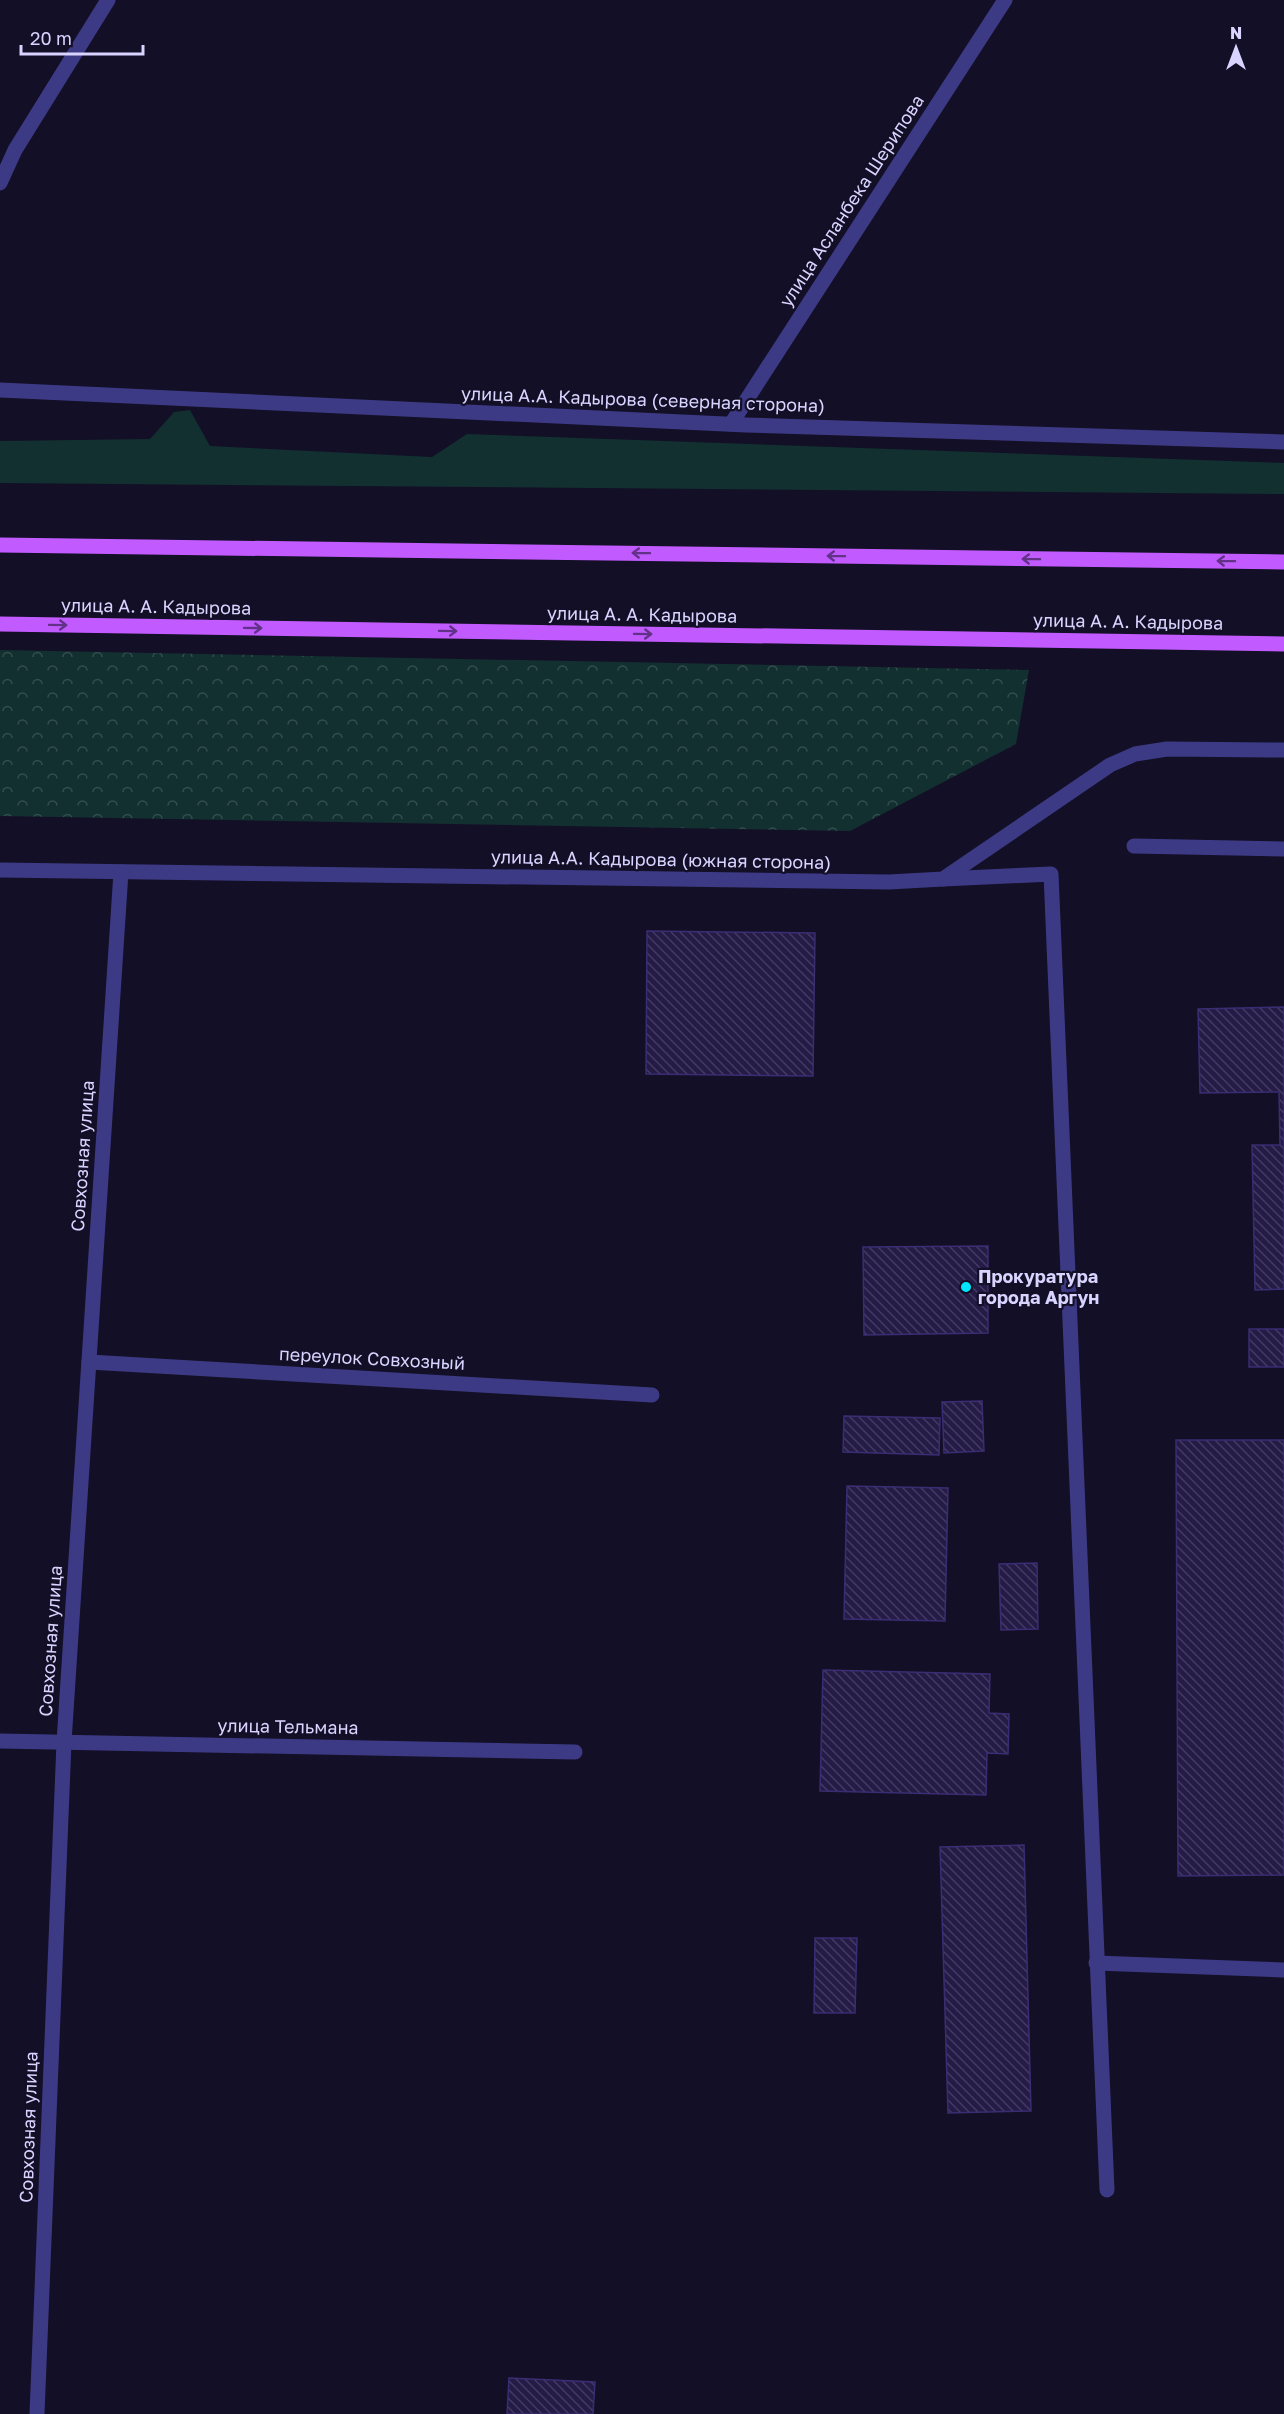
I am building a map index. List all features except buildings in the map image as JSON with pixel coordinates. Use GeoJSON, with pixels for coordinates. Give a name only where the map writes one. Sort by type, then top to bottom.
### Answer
{"type":"FeatureCollection","features":[{"type":"Feature","properties":{"kind":"main road"},"geometry":{"type":"LineString","coordinates":[[0,544],[1284,562]]}},
{"type":"Feature","properties":{"kind":"main road","name":"улица А. А. Кадырова"},"geometry":{"type":"LineString","coordinates":[[0,624],[1284,644]]}},
{"type":"Feature","properties":{"kind":"street"},"geometry":{"type":"LineString","coordinates":[[0,183],[15,150],[108,0]]}},
{"type":"Feature","properties":{"kind":"street","name":"улица Асланбека Шерипова"},"geometry":{"type":"LineString","coordinates":[[731,424],[1005,0]]}},
{"type":"Feature","properties":{"kind":"street","name":"улица А.А. Кадырова (северная сторона)"},"geometry":{"type":"LineString","coordinates":[[0,390],[731,424],[1284,442]]}},
{"type":"Feature","properties":{"kind":"street"},"geometry":{"type":"LineString","coordinates":[[943,879],[1110,765],[1135,754],[1167,749],[1284,750]]}},
{"type":"Feature","properties":{"kind":"street"},"geometry":{"type":"LineString","coordinates":[[1134,846],[1284,849]]}},
{"type":"Feature","properties":{"kind":"street","name":"улица А.А. Кадырова (южная сторона)"},"geometry":{"type":"LineString","coordinates":[[0,870],[889,882],[1050,874],[1096,1963]]}},
{"type":"Feature","properties":{"kind":"street","name":"Совхозная улица"},"geometry":{"type":"LineString","coordinates":[[37,2414],[64,1742],[121,872]]}},
{"type":"Feature","properties":{"kind":"street","name":"переулок Совхозный"},"geometry":{"type":"LineString","coordinates":[[89,1362],[652,1395]]}},
{"type":"Feature","properties":{"kind":"street","name":"улица Тельмана"},"geometry":{"type":"LineString","coordinates":[[0,1741],[574,1752]]}},
{"type":"Feature","properties":{"kind":"street"},"geometry":{"type":"LineString","coordinates":[[1107,2190],[1096,1963],[1284,1970]]}},
{"type":"Feature","properties":{"kind":"green space"},"geometry":{"type":"Polygon","coordinates":[[[190,410],[210,446],[432,457],[467,434],[1284,463],[1284,494],[0,483],[0,441],[150,439],[174,412],[190,410]]]}},
{"type":"Feature","properties":{"kind":"green space"},"geometry":{"type":"Polygon","coordinates":[[[0,650],[1029,670],[1016,744],[850,831],[0,816],[0,650]]]}},
{"type":"Feature","properties":{"kind":"place","name":"Прокуратура города Аргун"},"geometry":{"type":"Point","coordinates":[966,1287]}}]}
